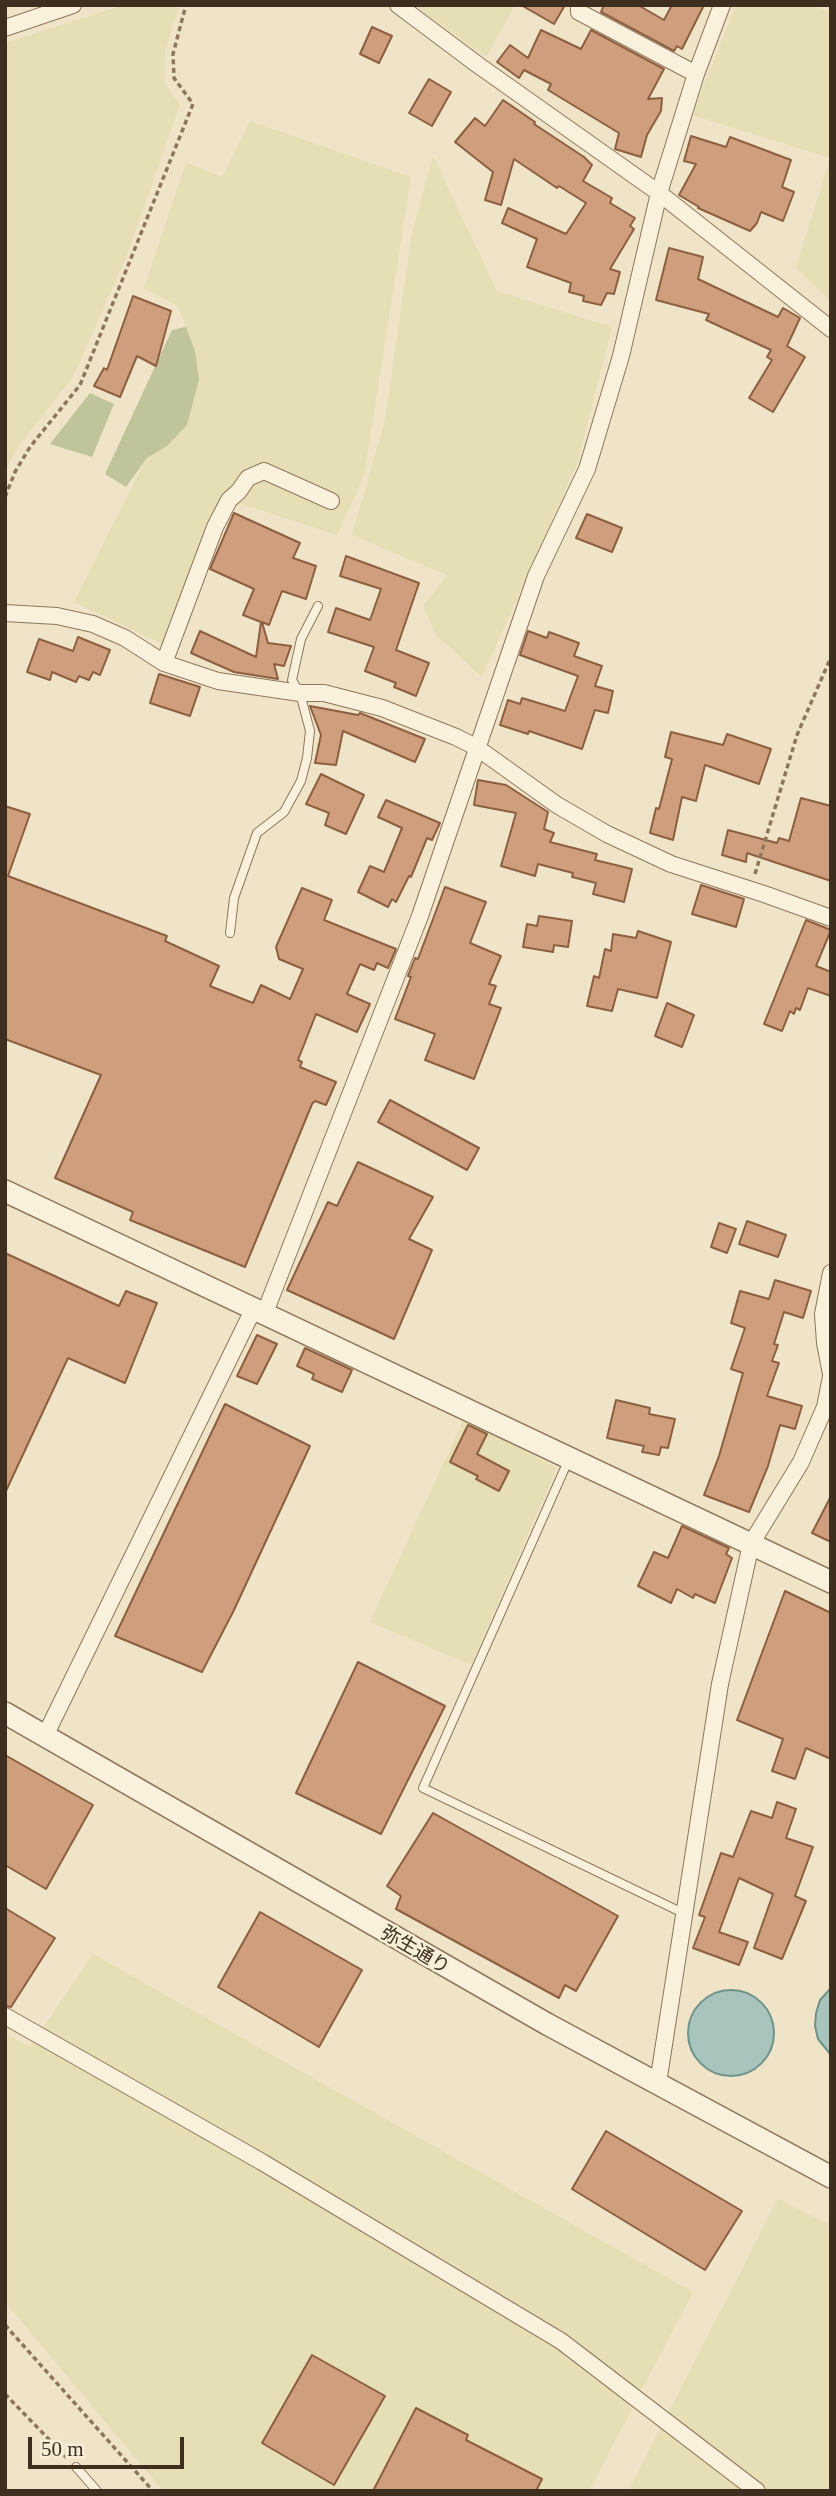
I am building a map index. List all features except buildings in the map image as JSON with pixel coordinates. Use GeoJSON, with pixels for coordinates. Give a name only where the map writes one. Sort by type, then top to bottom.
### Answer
{"type":"FeatureCollection","features":[{"type":"Feature","properties":{"kind":"street"},"geometry":{"type":"LineString","coordinates":[[5,28],[73,5]]}},
{"type":"Feature","properties":{"kind":"street"},"geometry":{"type":"LineString","coordinates":[[398,5],[659,193],[831,329]]}},
{"type":"Feature","properties":{"kind":"street"},"geometry":{"type":"LineString","coordinates":[[579,5],[579,12],[696,74]]}},
{"type":"Feature","properties":{"kind":"street"},"geometry":{"type":"LineString","coordinates":[[45,1736],[258,1312],[420,916],[536,576],[587,469],[621,356],[659,193],[696,74],[722,5]]}},
{"type":"Feature","properties":{"kind":"street"},"geometry":{"type":"LineString","coordinates":[[164,663],[215,527],[229,500],[248,478],[264,471],[331,501]]}},
{"type":"Feature","properties":{"kind":"street"},"geometry":{"type":"LineString","coordinates":[[5,613],[57,616],[93,624],[125,638],[164,663],[218,681],[300,693],[324,693],[382,708],[476,747],[557,805],[607,834],[671,864],[831,918]]}},
{"type":"Feature","properties":{"kind":"street"},"geometry":{"type":"LineString","coordinates":[[5,1191],[831,1582]]}},
{"type":"Feature","properties":{"kind":"street"},"geometry":{"type":"LineString","coordinates":[[658,2083],[720,1684],[751,1544],[801,1462],[825,1407],[831,1375],[823,1314],[831,1273]]}},
{"type":"Feature","properties":{"kind":"street","name":"弥生通り"},"geometry":{"type":"LineString","coordinates":[[5,1713],[547,2024],[831,2177]]}},
{"type":"Feature","properties":{"kind":"street"},"geometry":{"type":"LineString","coordinates":[[5,2016],[262,2162],[561,2341],[757,2491]]}},
{"type":"Feature","properties":{"kind":"lane"},"geometry":{"type":"LineString","coordinates":[[230,933],[234,898],[257,833],[284,812],[301,781],[310,731],[300,693],[292,680],[301,639],[318,606]]}},
{"type":"Feature","properties":{"kind":"lane"},"geometry":{"type":"LineString","coordinates":[[569,1458],[423,1788],[683,1913]]}},
{"type":"Feature","properties":{"kind":"lane"},"geometry":{"type":"LineString","coordinates":[[76,2467],[97,2491]]}},
{"type":"Feature","properties":{"kind":"path"},"geometry":{"type":"LineString","coordinates":[[5,497],[15,472],[30,447],[80,385],[193,104],[174,78],[173,54],[186,5]]}},
{"type":"Feature","properties":{"kind":"path"},"geometry":{"type":"LineString","coordinates":[[750,889],[797,735],[831,657]]}},
{"type":"Feature","properties":{"kind":"path"},"geometry":{"type":"LineString","coordinates":[[5,2325],[153,2491]]}},
{"type":"Feature","properties":{"kind":"path"},"geometry":{"type":"LineString","coordinates":[[5,2394],[76,2467]]}},
{"type":"Feature","properties":{"kind":"shaded area"},"geometry":{"type":"Polygon","coordinates":[[[124,5],[179,5],[165,52],[165,85],[180,104],[127,255],[73,377],[17,448],[5,472],[5,43],[124,5]]]}},
{"type":"Feature","properties":{"kind":"shaded area"},"geometry":{"type":"Polygon","coordinates":[[[414,5],[515,5],[486,57],[414,5]]]}},
{"type":"Feature","properties":{"kind":"shaded area"},"geometry":{"type":"Polygon","coordinates":[[[736,5],[810,5],[831,12],[831,301],[796,268],[830,158],[692,115],[736,5]]]}},
{"type":"Feature","properties":{"kind":"shaded area"},"geometry":{"type":"Polygon","coordinates":[[[250,121],[411,177],[364,476],[337,535],[229,500],[162,644],[74,602],[147,457],[195,351],[178,306],[144,288],[186,162],[222,177],[250,121]]]}},
{"type":"Feature","properties":{"kind":"shaded area"},"geometry":{"type":"Polygon","coordinates":[[[433,156],[497,291],[612,327],[577,464],[482,677],[436,635],[423,606],[447,575],[352,535],[385,420],[412,233],[433,156]]]}},
{"type":"Feature","properties":{"kind":"shaded area"},"geometry":{"type":"Polygon","coordinates":[[[464,1419],[557,1468],[471,1665],[370,1622],[464,1419]]]}},
{"type":"Feature","properties":{"kind":"shaded area"},"geometry":{"type":"Polygon","coordinates":[[[93,1954],[693,2292],[589,2491],[163,2491],[5,2302],[5,2034],[30,2047],[93,1954]]]}},
{"type":"Feature","properties":{"kind":"shaded area"},"geometry":{"type":"Polygon","coordinates":[[[778,2199],[831,2226],[831,2491],[628,2491],[778,2199]]]}},
{"type":"Feature","properties":{"kind":"green space"},"geometry":{"type":"Polygon","coordinates":[[[186,327],[195,351],[199,380],[187,425],[167,446],[147,458],[126,487],[105,474],[172,330],[186,327]]]}},
{"type":"Feature","properties":{"kind":"green space"},"geometry":{"type":"Polygon","coordinates":[[[90,393],[114,404],[92,457],[50,444],[90,393]]]}},
{"type":"Feature","properties":{"kind":"water"},"geometry":{"type":"Polygon","coordinates":[[[831,1988],[831,2055],[818,2039],[815,2026],[820,2000],[831,1988]]]}},
{"type":"Feature","properties":{"kind":"water"},"geometry":{"type":"Polygon","coordinates":[[[731,1990],[748,1993],[762,2002],[771,2016],[774,2033],[771,2050],[762,2064],[748,2073],[731,2076],[714,2073],[700,2064],[691,2050],[688,2033],[691,2016],[700,2002],[714,1993],[731,1990]]]}}]}
